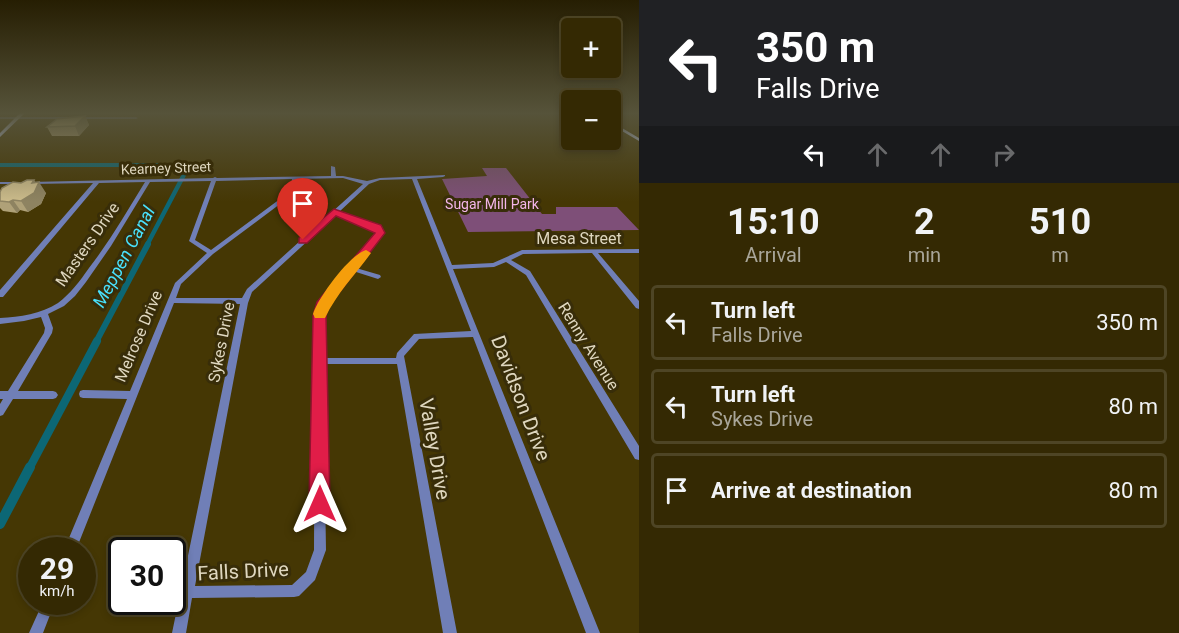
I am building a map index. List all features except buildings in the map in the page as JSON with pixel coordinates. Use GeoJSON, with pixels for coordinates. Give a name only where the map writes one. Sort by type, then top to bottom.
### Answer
{"type":"FeatureCollection","features":[{"type":"Feature","properties":{"kind":"street"},"geometry":{"type":"LineString","coordinates":[[333,167],[334,177]]}},
{"type":"Feature","properties":{"kind":"street"},"geometry":{"type":"LineString","coordinates":[[368,183],[380,179],[443,176]]}},
{"type":"Feature","properties":{"kind":"street","name":"Kearney Street"},"geometry":{"type":"LineString","coordinates":[[0,183],[334,177],[368,183]]}},
{"type":"Feature","properties":{"kind":"street","name":"Davidson Drive"},"geometry":{"type":"LineString","coordinates":[[414,177],[593,633]]}},
{"type":"Feature","properties":{"kind":"street"},"geometry":{"type":"LineString","coordinates":[[212,253],[192,241],[215,178]]}},
{"type":"Feature","properties":{"kind":"street","name":"Melrose Drive"},"geometry":{"type":"LineString","coordinates":[[75,537],[178,283],[293,189],[295,178]]}},
{"type":"Feature","properties":{"kind":"street","name":"Masters Drive"},"geometry":{"type":"LineString","coordinates":[[44,313],[61,304],[79,287],[149,180]]}},
{"type":"Feature","properties":{"kind":"street"},"geometry":{"type":"LineString","coordinates":[[0,295],[97,182]]}},
{"type":"Feature","properties":{"kind":"street","name":"Sykes Drive"},"geometry":{"type":"LineString","coordinates":[[179,633],[244,301],[249,291],[260,279],[368,183]]}},
{"type":"Feature","properties":{"kind":"street"},"geometry":{"type":"LineString","coordinates":[[414,203],[425,203]]}},
{"type":"Feature","properties":{"kind":"street"},"geometry":{"type":"LineString","coordinates":[[259,205],[270,208]]}},
{"type":"Feature","properties":{"kind":"street","name":"Falls Drive"},"geometry":{"type":"LineString","coordinates":[[188,592],[294,591],[311,576],[320,550],[319,361],[322,306],[375,242],[379,230],[334,212]]}},
{"type":"Feature","properties":{"kind":"street"},"geometry":{"type":"LineString","coordinates":[[593,251],[639,306]]}},
{"type":"Feature","properties":{"kind":"street","name":"Mesa Street"},"geometry":{"type":"LineString","coordinates":[[451,267],[480,267],[507,260],[522,252],[639,251]]}},
{"type":"Feature","properties":{"kind":"street","name":"Renny Avenue"},"geometry":{"type":"LineString","coordinates":[[507,260],[528,273],[639,455]]}},
{"type":"Feature","properties":{"kind":"street"},"geometry":{"type":"LineString","coordinates":[[353,269],[378,277]]}},
{"type":"Feature","properties":{"kind":"street"},"geometry":{"type":"LineString","coordinates":[[171,300],[244,301]]}},
{"type":"Feature","properties":{"kind":"street"},"geometry":{"type":"LineString","coordinates":[[0,321],[30,318],[44,313],[49,328],[48,333],[4,395],[0,412]]}},
{"type":"Feature","properties":{"kind":"street"},"geometry":{"type":"LineString","coordinates":[[319,361],[400,361],[403,350],[417,336],[476,334]]}},
{"type":"Feature","properties":{"kind":"street","name":"Valley Drive"},"geometry":{"type":"LineString","coordinates":[[400,361],[450,633]]}},
{"type":"Feature","properties":{"kind":"street"},"geometry":{"type":"LineString","coordinates":[[83,394],[131,395]]}},
{"type":"Feature","properties":{"kind":"street"},"geometry":{"type":"LineString","coordinates":[[4,395],[53,395]]}},
{"type":"Feature","properties":{"kind":"street"},"geometry":{"type":"LineString","coordinates":[[36,633],[44,615]]}},
{"type":"Feature","properties":{"kind":"green space","name":"Sugar Mill Park"},"geometry":{"type":"Polygon","coordinates":[[[482,168],[506,168],[542,214],[556,214],[556,207],[617,207],[639,230],[468,232],[442,179],[487,176],[482,168]]]}},
{"type":"Feature","properties":{"kind":"waterway","name":"Meppen Canal"},"geometry":{"type":"LineString","coordinates":[[0,165],[175,165],[185,166],[186,171]]}},
{"type":"Feature","properties":{"kind":"waterway","name":"Meppen Canal"},"geometry":{"type":"LineString","coordinates":[[147,245],[186,171]]}},
{"type":"Feature","properties":{"kind":"waterway","name":"Meppen Canal"},"geometry":{"type":"LineString","coordinates":[[96,342],[148,244]]}},
{"type":"Feature","properties":{"kind":"waterway","name":"Meppen Canal"},"geometry":{"type":"LineString","coordinates":[[29,469],[97,341]]}},
{"type":"Feature","properties":{"kind":"waterway","name":"Meppen Canal"},"geometry":{"type":"LineString","coordinates":[[0,524],[30,467]]}},
{"type":"Feature","properties":{"kind":"slow traffic"},"geometry":{"type":"LineString","coordinates":[[320,314],[322,306],[341,280],[366,253]]}},
{"type":"Feature","properties":{"kind":"route"},"geometry":{"type":"LineString","coordinates":[[303,240],[334,212],[377,228],[380,233],[322,306],[320,316],[320,504]]}}]}
